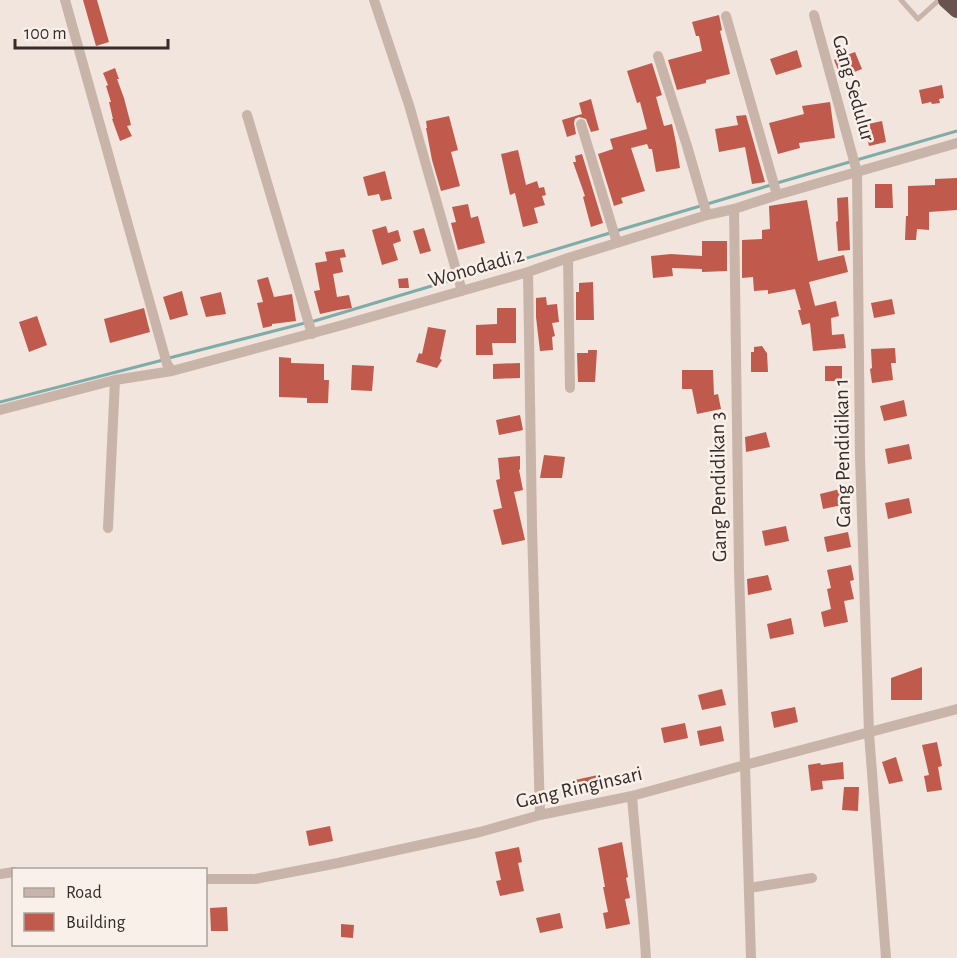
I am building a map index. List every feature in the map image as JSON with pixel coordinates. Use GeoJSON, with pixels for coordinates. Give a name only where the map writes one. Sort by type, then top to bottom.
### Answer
{"type":"FeatureCollection","features":[{"type":"Feature","properties":{"kind":"highway"},"geometry":{"type":"LineString","coordinates":[[946,0],[957,10]]}},
{"type":"Feature","properties":{"kind":"street"},"geometry":{"type":"LineString","coordinates":[[65,0],[169,367]]}},
{"type":"Feature","properties":{"kind":"street"},"geometry":{"type":"LineString","coordinates":[[374,0],[409,105],[462,291]]}},
{"type":"Feature","properties":{"kind":"street","name":"Gang Sedulur"},"geometry":{"type":"LineString","coordinates":[[814,15],[858,172]]}},
{"type":"Feature","properties":{"kind":"street"},"geometry":{"type":"LineString","coordinates":[[726,16],[777,195]]}},
{"type":"Feature","properties":{"kind":"street"},"geometry":{"type":"LineString","coordinates":[[658,56],[707,215]]}},
{"type":"Feature","properties":{"kind":"street"},"geometry":{"type":"LineString","coordinates":[[247,115],[311,332]]}},
{"type":"Feature","properties":{"kind":"street"},"geometry":{"type":"LineString","coordinates":[[581,124],[617,243]]}},
{"type":"Feature","properties":{"kind":"street","name":"Wonodadi 2"},"geometry":{"type":"LineString","coordinates":[[0,410],[311,332],[462,291],[707,215],[957,143]]}},
{"type":"Feature","properties":{"kind":"street","name":"Gang Pendidikan 1"},"geometry":{"type":"LineString","coordinates":[[858,172],[860,456],[869,733],[886,958]]}},
{"type":"Feature","properties":{"kind":"street","name":"Gang Pendidikan 3"},"geometry":{"type":"LineString","coordinates":[[734,209],[739,570],[751,958]]}},
{"type":"Feature","properties":{"kind":"street"},"geometry":{"type":"LineString","coordinates":[[568,258],[570,388]]}},
{"type":"Feature","properties":{"kind":"street"},"geometry":{"type":"LineString","coordinates":[[528,272],[540,815]]}},
{"type":"Feature","properties":{"kind":"street"},"geometry":{"type":"LineString","coordinates":[[108,528],[115,380]]}},
{"type":"Feature","properties":{"kind":"street","name":"Gang Ringinsari"},"geometry":{"type":"LineString","coordinates":[[207,879],[255,879],[480,832],[540,815],[632,796],[957,710]]}},
{"type":"Feature","properties":{"kind":"street"},"geometry":{"type":"LineString","coordinates":[[632,796],[646,958]]}},
{"type":"Feature","properties":{"kind":"street"},"geometry":{"type":"LineString","coordinates":[[749,888],[812,878]]}},
{"type":"Feature","properties":{"kind":"lane"},"geometry":{"type":"LineString","coordinates":[[901,0],[918,19],[939,0]]}},
{"type":"Feature","properties":{"kind":"building"},"geometry":{"type":"Polygon","coordinates":[[[83,0],[97,0],[109,42],[96,46],[83,0]]]}},
{"type":"Feature","properties":{"kind":"building"},"geometry":{"type":"Polygon","coordinates":[[[719,15],[722,30],[720,31],[730,74],[677,90],[668,60],[702,51],[699,36],[696,36],[692,22],[719,15]]]}},
{"type":"Feature","properties":{"kind":"building"},"geometry":{"type":"Polygon","coordinates":[[[797,50],[802,67],[776,75],[770,59],[797,50]]]}},
{"type":"Feature","properties":{"kind":"building"},"geometry":{"type":"Polygon","coordinates":[[[855,52],[862,69],[841,77],[834,60],[855,52]]]}},
{"type":"Feature","properties":{"kind":"building"},"geometry":{"type":"Polygon","coordinates":[[[652,63],[662,95],[656,97],[664,126],[672,124],[680,168],[656,172],[652,149],[649,149],[647,144],[631,148],[645,191],[621,198],[623,203],[614,206],[598,154],[613,149],[610,139],[647,129],[640,102],[637,103],[627,71],[652,63]]]}},
{"type":"Feature","properties":{"kind":"building"},"geometry":{"type":"Polygon","coordinates":[[[115,68],[131,125],[127,126],[132,136],[120,141],[112,119],[109,102],[111,102],[106,86],[108,85],[103,73],[115,68]]]}},
{"type":"Feature","properties":{"kind":"building"},"geometry":{"type":"Polygon","coordinates":[[[942,85],[944,98],[939,99],[940,103],[922,104],[919,90],[942,85]]]}},
{"type":"Feature","properties":{"kind":"building"},"geometry":{"type":"Polygon","coordinates":[[[591,99],[599,130],[591,132],[586,119],[579,117],[574,123],[576,134],[567,137],[562,120],[582,114],[579,103],[591,99]]]}},
{"type":"Feature","properties":{"kind":"building"},"geometry":{"type":"Polygon","coordinates":[[[830,102],[835,138],[799,143],[800,148],[778,154],[769,123],[804,114],[802,106],[830,102]]]}},
{"type":"Feature","properties":{"kind":"building"},"geometry":{"type":"Polygon","coordinates":[[[746,115],[765,182],[752,184],[745,147],[719,152],[715,129],[738,125],[736,116],[746,115]]]}},
{"type":"Feature","properties":{"kind":"building"},"geometry":{"type":"Polygon","coordinates":[[[449,116],[458,150],[451,152],[460,186],[441,191],[432,160],[426,121],[449,116]]]}},
{"type":"Feature","properties":{"kind":"building"},"geometry":{"type":"Polygon","coordinates":[[[882,121],[886,142],[869,146],[864,125],[882,121]]]}},
{"type":"Feature","properties":{"kind":"building"},"geometry":{"type":"Polygon","coordinates":[[[518,150],[526,185],[537,181],[539,188],[544,187],[546,195],[542,196],[545,205],[534,208],[538,223],[523,227],[515,193],[510,195],[501,154],[518,150]]]}},
{"type":"Feature","properties":{"kind":"building"},"geometry":{"type":"Polygon","coordinates":[[[582,154],[603,223],[591,227],[583,197],[585,196],[573,162],[576,162],[575,156],[582,154]]]}},
{"type":"Feature","properties":{"kind":"building"},"geometry":{"type":"Polygon","coordinates":[[[385,171],[392,199],[381,201],[379,194],[368,196],[363,177],[385,171]]]}},
{"type":"Feature","properties":{"kind":"building"},"geometry":{"type":"Polygon","coordinates":[[[957,178],[957,210],[929,212],[929,230],[917,229],[916,240],[905,240],[908,186],[935,185],[935,179],[957,178]]]}},
{"type":"Feature","properties":{"kind":"building"},"geometry":{"type":"Polygon","coordinates":[[[875,184],[892,184],[893,208],[875,208],[875,184]]]}},
{"type":"Feature","properties":{"kind":"building"},"geometry":{"type":"Polygon","coordinates":[[[848,197],[850,250],[838,251],[837,198],[848,197]]]}},
{"type":"Feature","properties":{"kind":"building"},"geometry":{"type":"Polygon","coordinates":[[[807,200],[818,261],[844,255],[848,272],[809,282],[815,306],[836,301],[839,316],[831,318],[832,335],[844,334],[846,348],[813,351],[810,323],[802,325],[798,310],[801,310],[795,289],[768,294],[768,290],[754,291],[753,277],[742,278],[742,240],[762,239],[762,230],[770,229],[769,206],[807,200]]]}},
{"type":"Feature","properties":{"kind":"building"},"geometry":{"type":"Polygon","coordinates":[[[468,204],[471,218],[478,216],[485,243],[458,250],[451,223],[456,222],[452,207],[468,204]]]}},
{"type":"Feature","properties":{"kind":"building"},"geometry":{"type":"Polygon","coordinates":[[[386,226],[388,233],[398,230],[401,241],[393,244],[398,260],[382,265],[372,230],[386,226]]]}},
{"type":"Feature","properties":{"kind":"building"},"geometry":{"type":"Polygon","coordinates":[[[424,228],[431,251],[420,254],[413,231],[424,228]]]}},
{"type":"Feature","properties":{"kind":"building"},"geometry":{"type":"Polygon","coordinates":[[[702,241],[727,241],[727,271],[702,272],[702,269],[672,268],[673,276],[653,278],[651,256],[671,254],[702,256],[702,241]]]}},
{"type":"Feature","properties":{"kind":"building"},"geometry":{"type":"Polygon","coordinates":[[[344,249],[346,257],[340,258],[343,272],[333,274],[337,297],[349,295],[352,308],[320,314],[314,291],[320,290],[315,263],[327,261],[325,252],[344,249]]]}},
{"type":"Feature","properties":{"kind":"building"},"geometry":{"type":"Polygon","coordinates":[[[268,277],[274,297],[292,294],[296,321],[272,324],[272,326],[263,328],[257,303],[263,302],[257,280],[268,277]]]}},
{"type":"Feature","properties":{"kind":"building"},"geometry":{"type":"Polygon","coordinates":[[[408,278],[409,288],[399,288],[398,279],[408,278]]]}},
{"type":"Feature","properties":{"kind":"building"},"geometry":{"type":"Polygon","coordinates":[[[593,282],[594,320],[576,320],[576,292],[579,292],[579,283],[593,282]]]}},
{"type":"Feature","properties":{"kind":"building"},"geometry":{"type":"Polygon","coordinates":[[[182,291],[188,315],[170,320],[163,297],[182,291]]]}},
{"type":"Feature","properties":{"kind":"building"},"geometry":{"type":"Polygon","coordinates":[[[221,292],[226,314],[206,317],[200,297],[221,292]]]}},
{"type":"Feature","properties":{"kind":"building"},"geometry":{"type":"Polygon","coordinates":[[[546,297],[547,305],[557,304],[559,322],[552,323],[555,336],[552,337],[553,350],[540,351],[536,298],[546,297]]]}},
{"type":"Feature","properties":{"kind":"building"},"geometry":{"type":"Polygon","coordinates":[[[892,299],[895,314],[874,318],[871,303],[892,299]]]}},
{"type":"Feature","properties":{"kind":"building"},"geometry":{"type":"Polygon","coordinates":[[[144,308],[150,332],[110,343],[104,319],[144,308]]]}},
{"type":"Feature","properties":{"kind":"building"},"geometry":{"type":"Polygon","coordinates":[[[497,308],[516,308],[516,343],[492,343],[493,355],[476,355],[476,325],[497,324],[497,308]]]}},
{"type":"Feature","properties":{"kind":"building"},"geometry":{"type":"Polygon","coordinates":[[[37,316],[47,345],[29,352],[19,322],[37,316]]]}},
{"type":"Feature","properties":{"kind":"building"},"geometry":{"type":"Polygon","coordinates":[[[428,327],[446,330],[440,359],[442,360],[437,368],[416,362],[419,353],[422,354],[428,327]]]}},
{"type":"Feature","properties":{"kind":"building"},"geometry":{"type":"Polygon","coordinates":[[[762,346],[767,353],[768,372],[751,372],[751,352],[754,352],[754,347],[762,346]]]}},
{"type":"Feature","properties":{"kind":"building"},"geometry":{"type":"Polygon","coordinates":[[[895,348],[896,363],[891,363],[893,380],[872,383],[871,349],[895,348]]]}},
{"type":"Feature","properties":{"kind":"building"},"geometry":{"type":"Polygon","coordinates":[[[588,350],[597,350],[595,382],[578,382],[577,353],[588,353],[588,350]]]}},
{"type":"Feature","properties":{"kind":"building"},"geometry":{"type":"Polygon","coordinates":[[[279,357],[291,358],[291,363],[324,364],[324,380],[329,380],[328,403],[307,403],[307,398],[279,397],[279,357]]]}},
{"type":"Feature","properties":{"kind":"building"},"geometry":{"type":"Polygon","coordinates":[[[520,363],[520,378],[493,379],[493,364],[520,363]]]}},
{"type":"Feature","properties":{"kind":"building"},"geometry":{"type":"Polygon","coordinates":[[[352,365],[374,366],[372,391],[351,390],[352,365]]]}},
{"type":"Feature","properties":{"kind":"building"},"geometry":{"type":"Polygon","coordinates":[[[825,366],[842,366],[842,381],[825,381],[825,366]]]}},
{"type":"Feature","properties":{"kind":"building"},"geometry":{"type":"Polygon","coordinates":[[[682,370],[713,370],[714,395],[718,394],[721,409],[697,414],[692,389],[682,389],[682,370]]]}},
{"type":"Feature","properties":{"kind":"building"},"geometry":{"type":"Polygon","coordinates":[[[904,400],[907,416],[884,421],[880,406],[904,400]]]}},
{"type":"Feature","properties":{"kind":"building"},"geometry":{"type":"Polygon","coordinates":[[[520,415],[523,430],[499,435],[496,420],[520,415]]]}},
{"type":"Feature","properties":{"kind":"building"},"geometry":{"type":"Polygon","coordinates":[[[766,432],[770,447],[746,452],[745,437],[766,432]]]}},
{"type":"Feature","properties":{"kind":"building"},"geometry":{"type":"Polygon","coordinates":[[[909,444],[912,459],[888,464],[885,449],[909,444]]]}},
{"type":"Feature","properties":{"kind":"building"},"geometry":{"type":"Polygon","coordinates":[[[544,455],[565,457],[562,478],[540,478],[544,455]]]}},
{"type":"Feature","properties":{"kind":"building"},"geometry":{"type":"Polygon","coordinates":[[[520,456],[519,470],[523,490],[514,492],[525,540],[502,545],[493,510],[502,508],[496,480],[500,479],[498,458],[520,456]]]}},
{"type":"Feature","properties":{"kind":"building"},"geometry":{"type":"Polygon","coordinates":[[[844,488],[847,504],[823,509],[820,494],[844,488]]]}},
{"type":"Feature","properties":{"kind":"building"},"geometry":{"type":"Polygon","coordinates":[[[909,498],[912,513],[888,519],[885,503],[909,498]]]}},
{"type":"Feature","properties":{"kind":"building"},"geometry":{"type":"Polygon","coordinates":[[[786,526],[789,541],[765,546],[762,531],[786,526]]]}},
{"type":"Feature","properties":{"kind":"building"},"geometry":{"type":"Polygon","coordinates":[[[848,532],[851,547],[827,552],[824,537],[848,532]]]}},
{"type":"Feature","properties":{"kind":"building"},"geometry":{"type":"Polygon","coordinates":[[[851,565],[854,580],[850,581],[854,599],[844,601],[848,622],[824,627],[821,612],[831,609],[827,589],[831,588],[827,570],[851,565]]]}},
{"type":"Feature","properties":{"kind":"building"},"geometry":{"type":"Polygon","coordinates":[[[768,575],[772,590],[748,595],[747,579],[768,575]]]}},
{"type":"Feature","properties":{"kind":"building"},"geometry":{"type":"Polygon","coordinates":[[[791,618],[794,634],[770,639],[767,624],[791,618]]]}},
{"type":"Feature","properties":{"kind":"building"},"geometry":{"type":"Polygon","coordinates":[[[922,667],[922,700],[891,700],[891,678],[922,667]]]}},
{"type":"Feature","properties":{"kind":"building"},"geometry":{"type":"Polygon","coordinates":[[[722,689],[726,705],[702,710],[698,695],[722,689]]]}},
{"type":"Feature","properties":{"kind":"building"},"geometry":{"type":"Polygon","coordinates":[[[795,707],[798,722],[774,728],[771,712],[795,707]]]}},
{"type":"Feature","properties":{"kind":"building"},"geometry":{"type":"Polygon","coordinates":[[[685,723],[688,738],[664,743],[661,728],[685,723]]]}},
{"type":"Feature","properties":{"kind":"building"},"geometry":{"type":"Polygon","coordinates":[[[721,726],[724,741],[700,746],[697,731],[721,726]]]}},
{"type":"Feature","properties":{"kind":"building"},"geometry":{"type":"Polygon","coordinates":[[[937,742],[942,766],[938,767],[942,790],[927,792],[924,776],[929,775],[922,745],[937,742]]]}},
{"type":"Feature","properties":{"kind":"building"},"geometry":{"type":"Polygon","coordinates":[[[896,757],[903,781],[889,784],[882,762],[896,757]]]}},
{"type":"Feature","properties":{"kind":"building"},"geometry":{"type":"Polygon","coordinates":[[[843,762],[844,779],[822,781],[823,789],[811,791],[808,765],[843,762]]]}},
{"type":"Feature","properties":{"kind":"building"},"geometry":{"type":"Polygon","coordinates":[[[598,775],[602,790],[578,795],[575,780],[598,775]]]}},
{"type":"Feature","properties":{"kind":"building"},"geometry":{"type":"Polygon","coordinates":[[[844,787],[859,787],[858,811],[842,810],[844,787]]]}},
{"type":"Feature","properties":{"kind":"building"},"geometry":{"type":"Polygon","coordinates":[[[330,826],[333,841],[309,846],[306,831],[330,826]]]}},
{"type":"Feature","properties":{"kind":"building"},"geometry":{"type":"Polygon","coordinates":[[[622,842],[628,877],[626,878],[630,898],[625,899],[630,924],[606,929],[603,913],[608,912],[598,848],[622,842]]]}},
{"type":"Feature","properties":{"kind":"building"},"geometry":{"type":"Polygon","coordinates":[[[519,847],[522,862],[518,863],[524,891],[500,896],[496,881],[501,880],[495,852],[519,847]]]}},
{"type":"Feature","properties":{"kind":"building"},"geometry":{"type":"Polygon","coordinates":[[[227,907],[228,931],[211,931],[210,908],[227,907]]]}},
{"type":"Feature","properties":{"kind":"building"},"geometry":{"type":"Polygon","coordinates":[[[560,913],[563,928],[540,933],[536,918],[560,913]]]}},
{"type":"Feature","properties":{"kind":"building"},"geometry":{"type":"Polygon","coordinates":[[[341,924],[354,925],[353,938],[341,937],[341,924]]]}},
{"type":"Feature","properties":{"kind":"waterway"},"geometry":{"type":"LineString","coordinates":[[777,183],[957,131]]}},
{"type":"Feature","properties":{"kind":"waterway"},"geometry":{"type":"LineString","coordinates":[[616,231],[771,185]]}},
{"type":"Feature","properties":{"kind":"waterway"},"geometry":{"type":"LineString","coordinates":[[461,278],[610,233]]}},
{"type":"Feature","properties":{"kind":"waterway"},"geometry":{"type":"LineString","coordinates":[[311,322],[455,279]]}},
{"type":"Feature","properties":{"kind":"waterway"},"geometry":{"type":"LineString","coordinates":[[169,358],[305,323]]}},
{"type":"Feature","properties":{"kind":"waterway"},"geometry":{"type":"LineString","coordinates":[[0,402],[163,360]]}}]}
